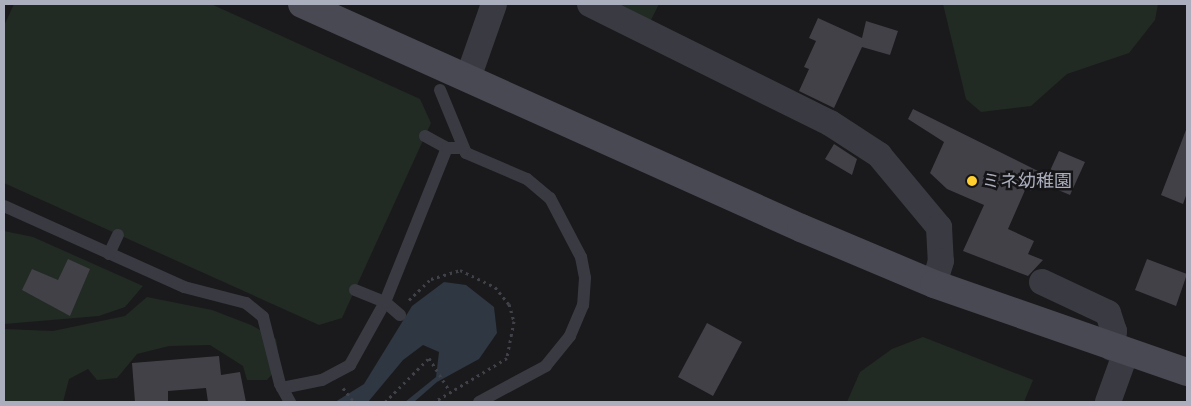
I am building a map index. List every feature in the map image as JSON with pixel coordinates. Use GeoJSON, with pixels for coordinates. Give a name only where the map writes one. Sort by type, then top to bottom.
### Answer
{"type":"FeatureCollection","features":[{"type":"Feature","properties":{"kind":"street"},"geometry":{"type":"LineString","coordinates":[[302,4],[934,284],[1119,350],[1187,372]]}},
{"type":"Feature","properties":{"kind":"street"},"geometry":{"type":"LineString","coordinates":[[468,78],[494,4]]}},
{"type":"Feature","properties":{"kind":"street"},"geometry":{"type":"LineString","coordinates":[[590,4],[830,123],[879,156],[939,227],[940,260],[934,284]]}},
{"type":"Feature","properties":{"kind":"street"},"geometry":{"type":"LineString","coordinates":[[1042,282],[1108,313],[1119,350],[1108,402]]}},
{"type":"Feature","properties":{"kind":"lane"},"geometry":{"type":"LineString","coordinates":[[440,90],[463,148]]}},
{"type":"Feature","properties":{"kind":"lane"},"geometry":{"type":"LineString","coordinates":[[425,136],[447,148],[463,148],[527,179],[550,198],[581,258],[585,278],[584,305],[570,336],[546,366],[479,402]]}},
{"type":"Feature","properties":{"kind":"lane"},"geometry":{"type":"LineString","coordinates":[[282,388],[322,380],[350,365],[385,302],[447,148]]}},
{"type":"Feature","properties":{"kind":"lane"},"geometry":{"type":"LineString","coordinates":[[4,206],[184,287],[246,303],[263,317],[282,388],[290,402]]}},
{"type":"Feature","properties":{"kind":"lane"},"geometry":{"type":"LineString","coordinates":[[109,254],[118,235]]}},
{"type":"Feature","properties":{"kind":"lane"},"geometry":{"type":"LineString","coordinates":[[355,290],[385,302],[400,315]]}},
{"type":"Feature","properties":{"kind":"path"},"geometry":{"type":"LineString","coordinates":[[400,315],[416,291],[446,271],[460,270],[480,278],[509,304],[514,321],[507,358],[434,402]]}},
{"type":"Feature","properties":{"kind":"path"},"geometry":{"type":"LineString","coordinates":[[385,402],[429,358],[450,391]]}},
{"type":"Feature","properties":{"kind":"path"},"geometry":{"type":"LineString","coordinates":[[343,388],[354,402]]}},
{"type":"Feature","properties":{"kind":"shaded area"},"geometry":{"type":"Polygon","coordinates":[[[14,4],[211,4],[420,99],[431,123],[342,318],[319,325],[4,183],[4,26],[14,4]]]}},
{"type":"Feature","properties":{"kind":"shaded area"},"geometry":{"type":"Polygon","coordinates":[[[609,4],[659,4],[650,22],[609,4]]]}},
{"type":"Feature","properties":{"kind":"shaded area"},"geometry":{"type":"Polygon","coordinates":[[[943,4],[1158,4],[1155,20],[1129,53],[1067,74],[1031,106],[981,112],[966,99],[943,4]]]}},
{"type":"Feature","properties":{"kind":"shaded area"},"geometry":{"type":"Polygon","coordinates":[[[4,231],[33,237],[143,286],[125,307],[99,316],[4,324],[4,231]]]}},
{"type":"Feature","properties":{"kind":"shaded area"},"geometry":{"type":"Polygon","coordinates":[[[147,297],[212,310],[251,325],[276,339],[280,365],[267,380],[247,380],[243,366],[210,345],[169,346],[137,354],[117,378],[97,380],[88,369],[69,379],[63,402],[4,402],[4,329],[53,331],[125,316],[147,297]]]}},
{"type":"Feature","properties":{"kind":"shaded area"},"geometry":{"type":"Polygon","coordinates":[[[923,337],[1033,380],[1024,402],[847,402],[860,372],[892,349],[923,337]]]}},
{"type":"Feature","properties":{"kind":"water"},"geometry":{"type":"Polygon","coordinates":[[[444,282],[466,285],[494,307],[497,333],[479,359],[437,382],[414,402],[405,402],[436,377],[439,352],[423,345],[403,360],[368,402],[335,402],[364,384],[412,306],[444,282]]]}},
{"type":"Feature","properties":{"kind":"building"},"geometry":{"type":"Polygon","coordinates":[[[818,18],[862,38],[866,21],[898,31],[890,55],[862,47],[834,108],[799,91],[809,69],[804,67],[816,41],[809,38],[818,18]]]}},
{"type":"Feature","properties":{"kind":"building"},"geometry":{"type":"Polygon","coordinates":[[[913,109],[1040,172],[1031,191],[1026,188],[1008,229],[1034,241],[1028,254],[1043,260],[1028,276],[963,251],[984,205],[947,189],[930,173],[944,142],[908,119],[913,109]]]}},
{"type":"Feature","properties":{"kind":"building"},"geometry":{"type":"Polygon","coordinates":[[[1186,130],[1187,193],[1183,204],[1161,195],[1186,130]]]}},
{"type":"Feature","properties":{"kind":"building"},"geometry":{"type":"Polygon","coordinates":[[[834,144],[857,159],[852,175],[825,159],[834,144]]]}},
{"type":"Feature","properties":{"kind":"building"},"geometry":{"type":"Polygon","coordinates":[[[1059,151],[1085,162],[1070,195],[1044,184],[1059,151]]]}},
{"type":"Feature","properties":{"kind":"building"},"geometry":{"type":"Polygon","coordinates":[[[68,259],[90,269],[70,316],[22,290],[32,269],[58,280],[68,259]]]}},
{"type":"Feature","properties":{"kind":"building"},"geometry":{"type":"Polygon","coordinates":[[[1147,259],[1187,274],[1176,306],[1135,290],[1147,259]]]}},
{"type":"Feature","properties":{"kind":"building"},"geometry":{"type":"Polygon","coordinates":[[[707,323],[742,342],[713,396],[678,377],[707,323]]]}},
{"type":"Feature","properties":{"kind":"building"},"geometry":{"type":"Polygon","coordinates":[[[219,356],[221,375],[240,372],[246,402],[208,402],[206,388],[168,391],[168,402],[135,402],[132,363],[219,356]]]}},
{"type":"Feature","properties":{"kind":"place","name":"ミネ幼稚園"},"geometry":{"type":"Point","coordinates":[972,181]}}]}
